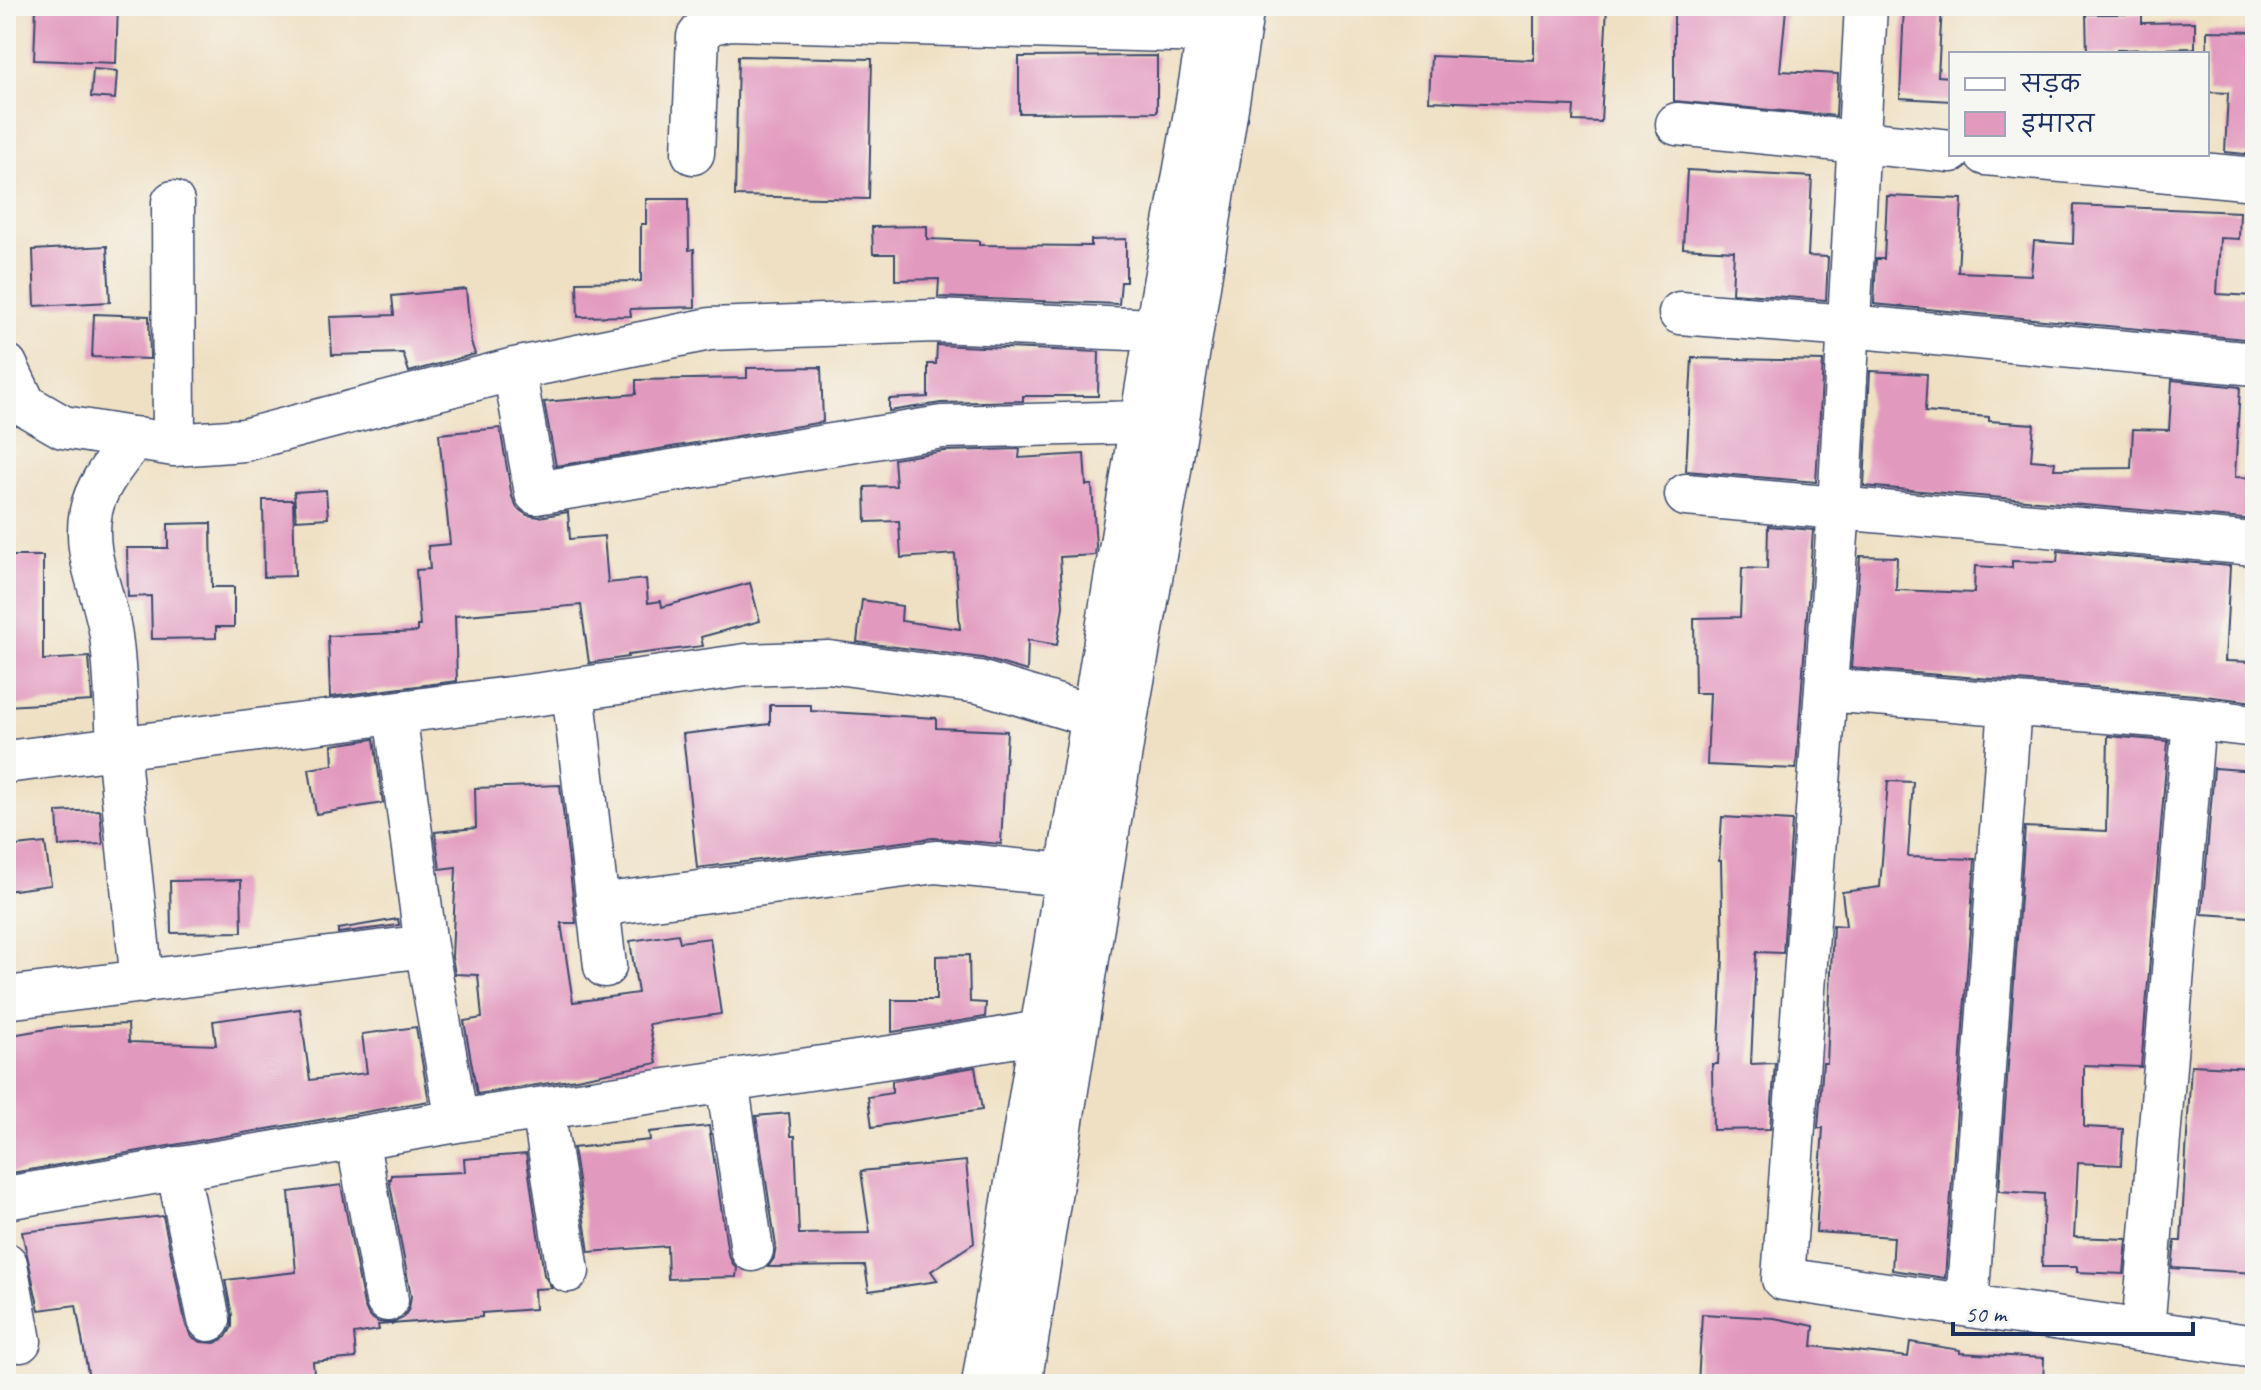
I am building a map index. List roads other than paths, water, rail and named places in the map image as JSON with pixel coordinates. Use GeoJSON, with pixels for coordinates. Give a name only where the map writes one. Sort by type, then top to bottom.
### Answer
{"type":"FeatureCollection","features":[{"type":"Feature","properties":{"kind":"street"},"geometry":{"type":"LineString","coordinates":[[1866,6],[1839,508],[1783,1279],[2255,1347]]}},
{"type":"Feature","properties":{"kind":"street"},"geometry":{"type":"LineString","coordinates":[[693,153],[698,37],[708,24],[729,19],[1226,20]]}},
{"type":"Feature","properties":{"kind":"street"},"geometry":{"type":"LineString","coordinates":[[1020,1384],[1108,722],[1156,330],[1197,113],[1226,20]]}},
{"type":"Feature","properties":{"kind":"street"},"geometry":{"type":"LineString","coordinates":[[983,1384],[1066,875],[1108,722],[1169,476],[1226,20]]}},
{"type":"Feature","properties":{"kind":"street"},"geometry":{"type":"LineString","coordinates":[[1677,124],[1949,151]]}},
{"type":"Feature","properties":{"kind":"street"},"geometry":{"type":"LineString","coordinates":[[2008,156],[2255,179]]}},
{"type":"Feature","properties":{"kind":"street"},"geometry":{"type":"LineString","coordinates":[[142,982],[111,635],[90,559],[88,536],[91,508],[102,483],[154,442],[173,202]]}},
{"type":"Feature","properties":{"kind":"street"},"geometry":{"type":"LineString","coordinates":[[1680,313],[2255,364]]}},
{"type":"Feature","properties":{"kind":"street"},"geometry":{"type":"LineString","coordinates":[[6,365],[25,405],[63,427],[154,442],[244,440],[514,369],[710,329],[935,321],[1156,330]]}},
{"type":"Feature","properties":{"kind":"street"},"geometry":{"type":"LineString","coordinates":[[514,369],[536,493],[942,427],[1143,422]]}},
{"type":"Feature","properties":{"kind":"street"},"geometry":{"type":"LineString","coordinates":[[1686,495],[2255,544]]}},
{"type":"Feature","properties":{"kind":"street"},"geometry":{"type":"LineString","coordinates":[[6,762],[746,665],[829,662],[979,682],[1108,722]]}},
{"type":"Feature","properties":{"kind":"street"},"geometry":{"type":"LineString","coordinates":[[573,690],[605,966]]}},
{"type":"Feature","properties":{"kind":"street"},"geometry":{"type":"LineString","coordinates":[[1826,690],[2255,726]]}},
{"type":"Feature","properties":{"kind":"street"},"geometry":{"type":"LineString","coordinates":[[1967,1305],[2010,705]]}},
{"type":"Feature","properties":{"kind":"street"},"geometry":{"type":"LineString","coordinates":[[395,713],[426,946],[457,1121]]}},
{"type":"Feature","properties":{"kind":"street"},"geometry":{"type":"LineString","coordinates":[[2143,1330],[2194,719]]}},
{"type":"Feature","properties":{"kind":"street"},"geometry":{"type":"LineString","coordinates":[[598,905],[936,862],[1066,875]]}},
{"type":"Feature","properties":{"kind":"street"},"geometry":{"type":"LineString","coordinates":[[6,998],[426,946]]}},
{"type":"Feature","properties":{"kind":"street"},"geometry":{"type":"LineString","coordinates":[[6,1198],[457,1121],[1040,1032]]}},
{"type":"Feature","properties":{"kind":"street"},"geometry":{"type":"LineString","coordinates":[[727,1081],[752,1250]]}},
{"type":"Feature","properties":{"kind":"street"},"geometry":{"type":"LineString","coordinates":[[543,1109],[568,1271]]}},
{"type":"Feature","properties":{"kind":"street"},"geometry":{"type":"LineString","coordinates":[[357,1138],[387,1300]]}},
{"type":"Feature","properties":{"kind":"street"},"geometry":{"type":"LineString","coordinates":[[177,1168],[209,1320]]}},
{"type":"Feature","properties":{"kind":"street"},"geometry":{"type":"LineString","coordinates":[[6,1264],[20,1341]]}}]}
